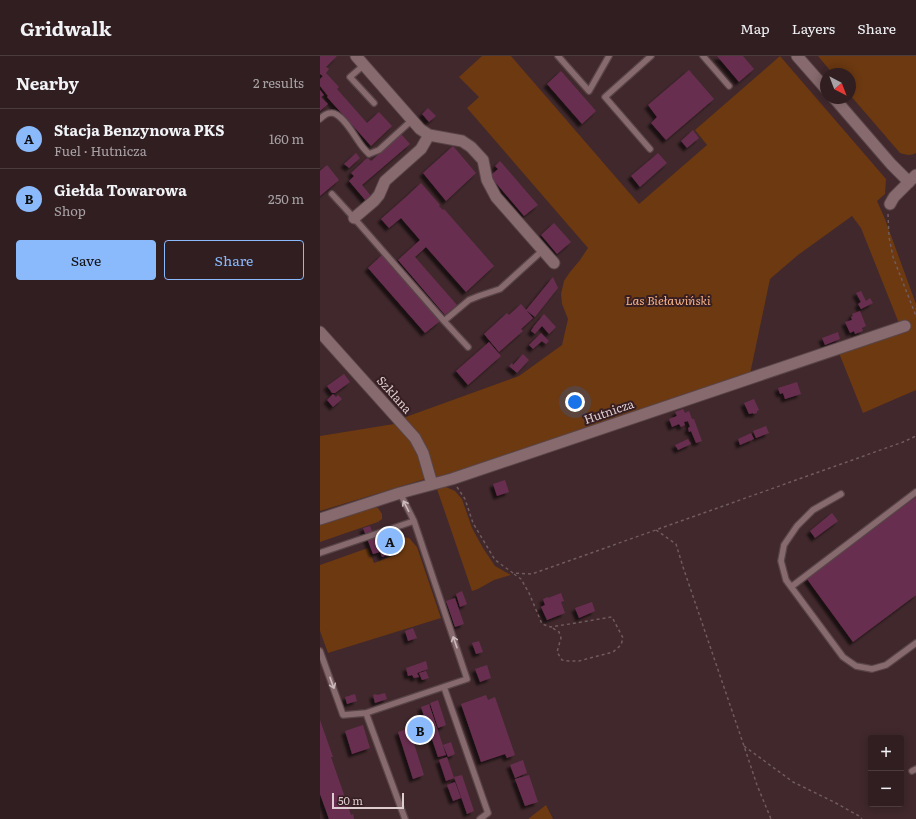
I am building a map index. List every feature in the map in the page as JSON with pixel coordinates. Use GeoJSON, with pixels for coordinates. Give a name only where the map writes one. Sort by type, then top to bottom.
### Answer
{"type":"FeatureCollection","features":[{"type":"Feature","properties":{"kind":"street"},"geometry":{"type":"LineString","coordinates":[[356,56],[420,129],[429,135],[462,141],[471,147],[483,160],[487,180],[496,197],[554,262]]}},
{"type":"Feature","properties":{"kind":"street"},"geometry":{"type":"LineString","coordinates":[[797,56],[820,82]]}},
{"type":"Feature","properties":{"kind":"street"},"geometry":{"type":"LineString","coordinates":[[839,104],[891,164],[913,178],[894,197],[890,204]]}},
{"type":"Feature","properties":{"kind":"street"},"geometry":{"type":"LineString","coordinates":[[354,218],[374,201],[379,195],[385,181],[421,149],[429,135]]}},
{"type":"Feature","properties":{"kind":"street","name":"Hutnicza"},"geometry":{"type":"LineString","coordinates":[[320,519],[400,493],[452,479],[905,326]]}},
{"type":"Feature","properties":{"kind":"street","name":"Szklana"},"geometry":{"type":"LineString","coordinates":[[320,332],[415,438],[423,453],[432,484]]}},
{"type":"Feature","properties":{"kind":"lane"},"geometry":{"type":"LineString","coordinates":[[558,56],[589,91],[609,56]]}},
{"type":"Feature","properties":{"kind":"lane"},"geometry":{"type":"LineString","coordinates":[[650,149],[605,97],[651,56]]}},
{"type":"Feature","properties":{"kind":"lane"},"geometry":{"type":"LineString","coordinates":[[703,56],[729,86]]}},
{"type":"Feature","properties":{"kind":"lane"},"geometry":{"type":"LineString","coordinates":[[364,65],[350,77],[374,103]]}},
{"type":"Feature","properties":{"kind":"lane"},"geometry":{"type":"LineString","coordinates":[[320,119],[332,112],[337,114],[369,154],[378,150],[412,120]]}},
{"type":"Feature","properties":{"kind":"lane"},"geometry":{"type":"LineString","coordinates":[[332,194],[444,322],[468,347]]}},
{"type":"Feature","properties":{"kind":"lane"},"geometry":{"type":"LineString","coordinates":[[444,322],[469,300],[500,289],[543,250]]}},
{"type":"Feature","properties":{"kind":"lane"},"geometry":{"type":"LineString","coordinates":[[791,587],[916,492]]}},
{"type":"Feature","properties":{"kind":"lane"},"geometry":{"type":"LineString","coordinates":[[320,651],[343,716],[366,713],[467,679],[414,521],[400,493]]}},
{"type":"Feature","properties":{"kind":"lane"},"geometry":{"type":"LineString","coordinates":[[841,494],[813,510],[797,526],[784,546],[782,561],[786,580],[843,657],[856,666],[872,669],[886,665],[916,643]]}},
{"type":"Feature","properties":{"kind":"lane"},"geometry":{"type":"LineString","coordinates":[[320,554],[414,521]]}},
{"type":"Feature","properties":{"kind":"lane"},"geometry":{"type":"LineString","coordinates":[[444,686],[488,813],[480,819]]}},
{"type":"Feature","properties":{"kind":"lane"},"geometry":{"type":"LineString","coordinates":[[366,713],[405,819]]}},
{"type":"Feature","properties":{"kind":"path"},"geometry":{"type":"LineString","coordinates":[[890,204],[888,227],[893,257],[916,316]]}},
{"type":"Feature","properties":{"kind":"path"},"geometry":{"type":"LineString","coordinates":[[513,572],[532,574],[903,442],[916,436]]}},
{"type":"Feature","properties":{"kind":"path"},"geometry":{"type":"LineString","coordinates":[[452,479],[465,499],[473,523],[495,560],[521,579],[529,593],[542,624],[559,632],[561,638],[557,652],[562,660],[579,661],[613,652],[621,645],[623,638],[612,617],[551,627]]}},
{"type":"Feature","properties":{"kind":"path"},"geometry":{"type":"LineString","coordinates":[[656,530],[676,544],[757,785],[771,819]]}},
{"type":"Feature","properties":{"kind":"path"},"geometry":{"type":"LineString","coordinates":[[744,746],[792,782],[834,802],[862,819]]}},
{"type":"Feature","properties":{"kind":"green space","name":"Las Bieławiński"},"geometry":{"type":"Polygon","coordinates":[[[482,56],[511,56],[639,204],[707,145],[695,130],[780,56],[886,179],[885,194],[877,201],[916,304],[916,390],[863,413],[839,353],[902,331],[861,228],[852,216],[798,255],[770,279],[750,374],[437,479],[425,446],[403,418],[519,376],[562,345],[568,319],[562,304],[561,294],[564,281],[588,248],[467,108],[479,97],[459,77],[482,56]]]}},
{"type":"Feature","properties":{"kind":"green space"},"geometry":{"type":"Polygon","coordinates":[[[818,56],[916,56],[916,153],[908,155],[900,153],[856,102],[856,68],[828,68],[818,56]]]}},
{"type":"Feature","properties":{"kind":"green space"},"geometry":{"type":"Polygon","coordinates":[[[394,424],[415,444],[425,479],[320,511],[320,436],[394,424]]]}},
{"type":"Feature","properties":{"kind":"green space"},"geometry":{"type":"Polygon","coordinates":[[[446,487],[455,491],[462,499],[472,528],[495,566],[511,575],[494,580],[472,591],[437,489],[446,487]]]}},
{"type":"Feature","properties":{"kind":"green space"},"geometry":{"type":"Polygon","coordinates":[[[373,507],[378,508],[382,514],[382,519],[378,522],[320,542],[320,525],[373,507]]]}},
{"type":"Feature","properties":{"kind":"green space"},"geometry":{"type":"Polygon","coordinates":[[[395,538],[409,538],[417,547],[441,618],[328,653],[320,631],[320,565],[368,548],[374,563],[400,553],[395,538]]]}},
{"type":"Feature","properties":{"kind":"green space"},"geometry":{"type":"Polygon","coordinates":[[[546,805],[553,819],[528,819],[546,805]]]}},
{"type":"Feature","properties":{"kind":"building"},"geometry":{"type":"Polygon","coordinates":[[[320,56],[337,56],[326,67],[329,69],[326,73],[339,87],[337,89],[367,123],[379,112],[392,126],[371,146],[327,97],[328,96],[320,86],[320,79],[323,76],[320,74],[320,56]]]}},
{"type":"Feature","properties":{"kind":"building"},"geometry":{"type":"Polygon","coordinates":[[[717,56],[743,56],[754,69],[739,82],[717,56]]]}},
{"type":"Feature","properties":{"kind":"building"},"geometry":{"type":"Polygon","coordinates":[[[689,70],[714,99],[666,140],[651,123],[657,117],[648,105],[689,70]]]}},
{"type":"Feature","properties":{"kind":"building"},"geometry":{"type":"Polygon","coordinates":[[[561,71],[596,111],[582,124],[547,84],[561,71]]]}},
{"type":"Feature","properties":{"kind":"building"},"geometry":{"type":"Polygon","coordinates":[[[320,90],[324,95],[321,97],[328,104],[320,111],[320,90]]]}},
{"type":"Feature","properties":{"kind":"building"},"geometry":{"type":"Polygon","coordinates":[[[428,108],[436,116],[429,122],[422,114],[428,108]]]}},
{"type":"Feature","properties":{"kind":"building"},"geometry":{"type":"Polygon","coordinates":[[[693,130],[699,138],[687,148],[681,141],[693,130]]]}},
{"type":"Feature","properties":{"kind":"building"},"geometry":{"type":"Polygon","coordinates":[[[401,134],[410,144],[362,185],[371,196],[366,201],[349,181],[354,176],[351,173],[366,159],[368,158],[371,161],[401,134]]]}},
{"type":"Feature","properties":{"kind":"building"},"geometry":{"type":"Polygon","coordinates":[[[453,146],[476,173],[446,201],[423,173],[453,146]]]}},
{"type":"Feature","properties":{"kind":"building"},"geometry":{"type":"Polygon","coordinates":[[[356,153],[360,158],[349,168],[344,164],[356,153]]]}},
{"type":"Feature","properties":{"kind":"building"},"geometry":{"type":"Polygon","coordinates":[[[658,153],[667,163],[640,187],[631,176],[658,153]]]}},
{"type":"Feature","properties":{"kind":"building"},"geometry":{"type":"Polygon","coordinates":[[[500,161],[538,205],[524,216],[490,176],[498,169],[495,166],[500,161]]]}},
{"type":"Feature","properties":{"kind":"building"},"geometry":{"type":"Polygon","coordinates":[[[327,165],[339,180],[320,196],[320,171],[327,165]]]}},
{"type":"Feature","properties":{"kind":"building"},"geometry":{"type":"Polygon","coordinates":[[[421,183],[440,205],[439,206],[443,210],[444,209],[494,266],[466,292],[426,247],[415,257],[457,305],[445,315],[398,260],[420,240],[401,218],[389,228],[381,219],[421,183]]]}},
{"type":"Feature","properties":{"kind":"building"},"geometry":{"type":"Polygon","coordinates":[[[554,223],[571,242],[557,254],[541,235],[554,223]]]}},
{"type":"Feature","properties":{"kind":"building"},"geometry":{"type":"Polygon","coordinates":[[[382,255],[440,321],[425,333],[368,268],[382,255]]]}},
{"type":"Feature","properties":{"kind":"building"},"geometry":{"type":"Polygon","coordinates":[[[553,277],[558,288],[535,317],[526,310],[553,277]]]}},
{"type":"Feature","properties":{"kind":"building"},"geometry":{"type":"Polygon","coordinates":[[[861,291],[866,301],[870,298],[873,303],[861,309],[858,304],[861,302],[856,293],[861,291]]]}},
{"type":"Feature","properties":{"kind":"building"},"geometry":{"type":"Polygon","coordinates":[[[521,304],[533,318],[521,329],[523,331],[499,352],[484,334],[507,313],[509,315],[521,304]]]}},
{"type":"Feature","properties":{"kind":"building"},"geometry":{"type":"Polygon","coordinates":[[[860,311],[866,326],[862,328],[863,331],[855,334],[854,331],[850,333],[845,322],[852,320],[852,314],[860,311]]]}},
{"type":"Feature","properties":{"kind":"building"},"geometry":{"type":"Polygon","coordinates":[[[544,314],[556,327],[549,334],[542,326],[535,334],[531,331],[544,314]]]}},
{"type":"Feature","properties":{"kind":"building"},"geometry":{"type":"Polygon","coordinates":[[[838,332],[840,339],[825,345],[822,338],[838,332]]]}},
{"type":"Feature","properties":{"kind":"building"},"geometry":{"type":"Polygon","coordinates":[[[541,333],[549,341],[546,344],[542,341],[533,349],[529,345],[541,333]]]}},
{"type":"Feature","properties":{"kind":"building"},"geometry":{"type":"Polygon","coordinates":[[[489,342],[501,356],[468,385],[456,371],[489,342]]]}},
{"type":"Feature","properties":{"kind":"building"},"geometry":{"type":"Polygon","coordinates":[[[523,354],[529,360],[517,373],[509,366],[512,363],[513,365],[523,354]]]}},
{"type":"Feature","properties":{"kind":"building"},"geometry":{"type":"Polygon","coordinates":[[[344,374],[350,382],[335,393],[332,393],[327,386],[344,374]]]}},
{"type":"Feature","properties":{"kind":"building"},"geometry":{"type":"Polygon","coordinates":[[[797,382],[801,394],[785,399],[783,393],[780,394],[778,388],[797,382]]]}},
{"type":"Feature","properties":{"kind":"building"},"geometry":{"type":"Polygon","coordinates":[[[333,394],[336,397],[338,395],[342,399],[333,407],[327,400],[333,394]]]}},
{"type":"Feature","properties":{"kind":"building"},"geometry":{"type":"Polygon","coordinates":[[[754,399],[759,410],[757,413],[749,414],[744,403],[754,399]]]}},
{"type":"Feature","properties":{"kind":"building"},"geometry":{"type":"Polygon","coordinates":[[[683,409],[685,413],[689,411],[692,419],[694,419],[702,441],[696,443],[691,431],[689,432],[688,428],[690,427],[688,421],[684,422],[685,425],[681,427],[679,424],[672,427],[669,419],[677,416],[675,412],[683,409]]]}},
{"type":"Feature","properties":{"kind":"building"},"geometry":{"type":"Polygon","coordinates":[[[766,426],[769,433],[756,438],[753,431],[766,426]]]}},
{"type":"Feature","properties":{"kind":"building"},"geometry":{"type":"Polygon","coordinates":[[[751,433],[754,439],[740,445],[738,439],[751,433]]]}},
{"type":"Feature","properties":{"kind":"building"},"geometry":{"type":"Polygon","coordinates":[[[688,439],[691,444],[678,450],[675,445],[688,439]]]}},
{"type":"Feature","properties":{"kind":"building"},"geometry":{"type":"Polygon","coordinates":[[[505,480],[509,492],[497,496],[493,484],[505,480]]]}},
{"type":"Feature","properties":{"kind":"building"},"geometry":{"type":"Polygon","coordinates":[[[916,497],[916,595],[853,642],[807,579],[916,497]]]}},
{"type":"Feature","properties":{"kind":"building"},"geometry":{"type":"Polygon","coordinates":[[[832,513],[838,521],[815,538],[810,531],[832,513]]]}},
{"type":"Feature","properties":{"kind":"building"},"geometry":{"type":"Polygon","coordinates":[[[370,526],[377,544],[393,538],[398,551],[382,557],[380,552],[373,554],[363,528],[370,526]]]}},
{"type":"Feature","properties":{"kind":"building"},"geometry":{"type":"Polygon","coordinates":[[[462,591],[467,604],[460,607],[456,594],[462,591]]]}},
{"type":"Feature","properties":{"kind":"building"},"geometry":{"type":"Polygon","coordinates":[[[561,593],[564,601],[561,602],[565,613],[547,620],[541,607],[545,605],[543,599],[561,593]]]}},
{"type":"Feature","properties":{"kind":"building"},"geometry":{"type":"Polygon","coordinates":[[[455,598],[464,624],[455,627],[446,601],[455,598]]]}},
{"type":"Feature","properties":{"kind":"building"},"geometry":{"type":"Polygon","coordinates":[[[592,602],[595,611],[579,618],[575,608],[592,602]]]}},
{"type":"Feature","properties":{"kind":"building"},"geometry":{"type":"Polygon","coordinates":[[[413,628],[417,638],[408,641],[405,631],[413,628]]]}},
{"type":"Feature","properties":{"kind":"building"},"geometry":{"type":"Polygon","coordinates":[[[479,641],[483,652],[476,654],[472,643],[479,641]]]}},
{"type":"Feature","properties":{"kind":"building"},"geometry":{"type":"Polygon","coordinates":[[[426,661],[428,669],[417,673],[419,677],[414,678],[412,675],[408,676],[406,668],[426,661]]]}},
{"type":"Feature","properties":{"kind":"building"},"geometry":{"type":"Polygon","coordinates":[[[487,665],[491,678],[480,682],[475,669],[487,665]]]}},
{"type":"Feature","properties":{"kind":"building"},"geometry":{"type":"Polygon","coordinates":[[[426,671],[429,678],[422,680],[419,673],[426,671]]]}},
{"type":"Feature","properties":{"kind":"building"},"geometry":{"type":"Polygon","coordinates":[[[385,693],[387,699],[375,703],[373,695],[385,693]]]}},
{"type":"Feature","properties":{"kind":"building"},"geometry":{"type":"Polygon","coordinates":[[[355,694],[357,701],[347,704],[345,697],[355,694]]]}},
{"type":"Feature","properties":{"kind":"building"},"geometry":{"type":"Polygon","coordinates":[[[486,695],[488,700],[495,697],[515,755],[507,758],[505,754],[481,762],[461,704],[486,695]]]}},
{"type":"Feature","properties":{"kind":"building"},"geometry":{"type":"Polygon","coordinates":[[[438,700],[446,725],[438,728],[430,703],[438,700]]]}},
{"type":"Feature","properties":{"kind":"building"},"geometry":{"type":"Polygon","coordinates":[[[429,704],[446,755],[438,757],[421,707],[429,704]]]}},
{"type":"Feature","properties":{"kind":"building"},"geometry":{"type":"Polygon","coordinates":[[[320,720],[333,757],[331,757],[351,815],[353,814],[354,819],[329,819],[320,794],[320,720]]]}},
{"type":"Feature","properties":{"kind":"building"},"geometry":{"type":"Polygon","coordinates":[[[363,725],[370,748],[352,754],[345,731],[363,725]]]}},
{"type":"Feature","properties":{"kind":"building"},"geometry":{"type":"Polygon","coordinates":[[[409,728],[424,775],[413,779],[398,732],[409,728]]]}},
{"type":"Feature","properties":{"kind":"building"},"geometry":{"type":"Polygon","coordinates":[[[451,742],[455,754],[448,757],[443,745],[451,742]]]}},
{"type":"Feature","properties":{"kind":"building"},"geometry":{"type":"Polygon","coordinates":[[[447,757],[454,778],[446,781],[439,760],[447,757]]]}},
{"type":"Feature","properties":{"kind":"building"},"geometry":{"type":"Polygon","coordinates":[[[523,760],[527,773],[515,778],[510,765],[523,760]]]}},
{"type":"Feature","properties":{"kind":"building"},"geometry":{"type":"Polygon","coordinates":[[[462,775],[474,811],[467,814],[454,777],[462,775]]]}},
{"type":"Feature","properties":{"kind":"building"},"geometry":{"type":"Polygon","coordinates":[[[529,775],[538,802],[525,806],[515,779],[529,775]]]}},
{"type":"Feature","properties":{"kind":"building"},"geometry":{"type":"Polygon","coordinates":[[[455,782],[461,798],[453,801],[447,785],[455,782]]]}},
{"type":"Feature","properties":{"kind":"place","name":"Stacja Benzynowa PKS"},"geometry":{"type":"Point","coordinates":[390,541]}},
{"type":"Feature","properties":{"kind":"place","name":"Giełda Towarowa"},"geometry":{"type":"Point","coordinates":[420,730]}}]}
